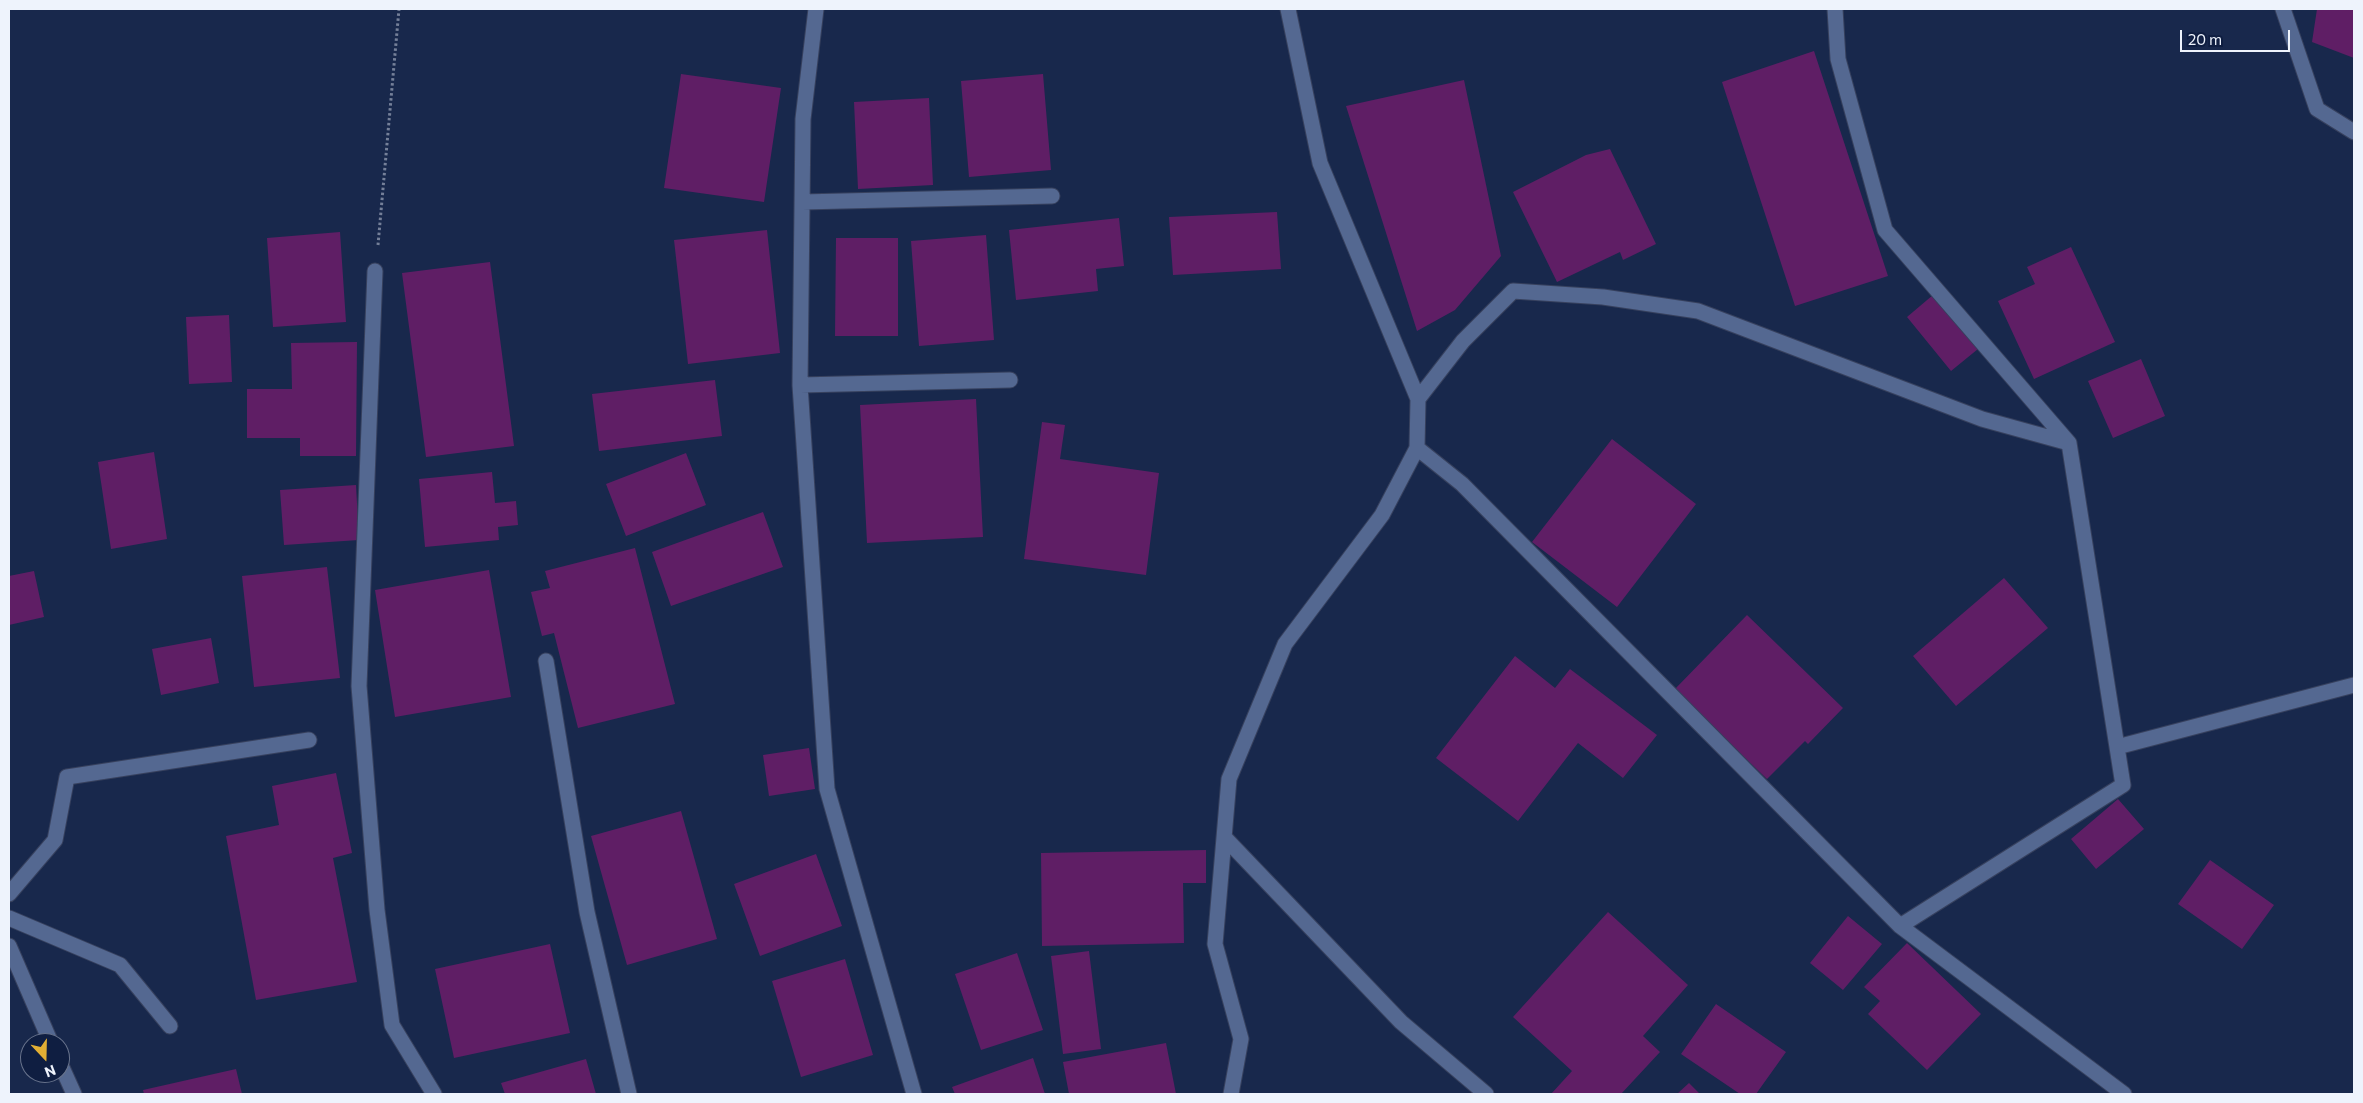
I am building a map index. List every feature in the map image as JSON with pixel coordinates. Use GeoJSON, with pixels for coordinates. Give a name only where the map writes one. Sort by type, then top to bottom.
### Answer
{"type":"FeatureCollection","features":[{"type":"Feature","properties":{"kind":"street"},"geometry":{"type":"LineString","coordinates":[[816,9],[803,119],[800,385],[828,789],[914,1094]]}},
{"type":"Feature","properties":{"kind":"street"},"geometry":{"type":"LineString","coordinates":[[1231,1094],[1241,1039],[1215,944],[1226,838],[1229,779],[1284,644],[1382,515],[1418,448],[1418,399],[1320,163],[1288,9]]}},
{"type":"Feature","properties":{"kind":"street"},"geometry":{"type":"LineString","coordinates":[[1835,9],[1838,59],[1885,230],[2069,443],[2123,785],[1900,926]]}},
{"type":"Feature","properties":{"kind":"street"},"geometry":{"type":"LineString","coordinates":[[2283,9],[2317,109],[2354,132]]}},
{"type":"Feature","properties":{"kind":"street"},"geometry":{"type":"LineString","coordinates":[[802,202],[1052,196]]}},
{"type":"Feature","properties":{"kind":"street"},"geometry":{"type":"LineString","coordinates":[[376,270],[359,686],[377,910],[392,1025],[434,1094]]}},
{"type":"Feature","properties":{"kind":"street"},"geometry":{"type":"LineString","coordinates":[[1418,399],[1464,341],[1513,291],[1603,297],[1698,311],[1982,419],[2069,443]]}},
{"type":"Feature","properties":{"kind":"street"},"geometry":{"type":"LineString","coordinates":[[800,385],[1010,380]]}},
{"type":"Feature","properties":{"kind":"street"},"geometry":{"type":"LineString","coordinates":[[1418,448],[1462,484],[1900,926],[2124,1094]]}},
{"type":"Feature","properties":{"kind":"street"},"geometry":{"type":"LineString","coordinates":[[546,662],[587,912],[629,1094]]}},
{"type":"Feature","properties":{"kind":"street"},"geometry":{"type":"LineString","coordinates":[[2117,747],[2354,685]]}},
{"type":"Feature","properties":{"kind":"street"},"geometry":{"type":"LineString","coordinates":[[9,894],[56,840],[67,777],[309,740]]}},
{"type":"Feature","properties":{"kind":"street"},"geometry":{"type":"LineString","coordinates":[[1226,838],[1401,1022],[1486,1094]]}},
{"type":"Feature","properties":{"kind":"street"},"geometry":{"type":"LineString","coordinates":[[9,918],[120,965],[170,1026]]}},
{"type":"Feature","properties":{"kind":"street"},"geometry":{"type":"LineString","coordinates":[[9,946],[47,1033]]}},
{"type":"Feature","properties":{"kind":"path"},"geometry":{"type":"LineString","coordinates":[[376,270],[399,9]]}},
{"type":"Feature","properties":{"kind":"building"},"geometry":{"type":"Polygon","coordinates":[[[2317,9],[2354,9],[2354,58],[2312,42],[2317,9]]]}},
{"type":"Feature","properties":{"kind":"building"},"geometry":{"type":"Polygon","coordinates":[[[1814,51],[1888,276],[1795,306],[1722,82],[1814,51]]]}},
{"type":"Feature","properties":{"kind":"building"},"geometry":{"type":"Polygon","coordinates":[[[681,74],[781,88],[764,202],[664,188],[681,74]]]}},
{"type":"Feature","properties":{"kind":"building"},"geometry":{"type":"Polygon","coordinates":[[[1043,74],[1051,170],[969,177],[961,81],[1043,74]]]}},
{"type":"Feature","properties":{"kind":"building"},"geometry":{"type":"Polygon","coordinates":[[[1464,80],[1501,256],[1455,310],[1417,331],[1346,106],[1464,80]]]}},
{"type":"Feature","properties":{"kind":"building"},"geometry":{"type":"Polygon","coordinates":[[[929,98],[933,185],[858,189],[854,102],[929,98]]]}},
{"type":"Feature","properties":{"kind":"building"},"geometry":{"type":"Polygon","coordinates":[[[1610,149],[1656,244],[1623,260],[1620,252],[1557,282],[1513,192],[1586,155],[1610,149]]]}},
{"type":"Feature","properties":{"kind":"building"},"geometry":{"type":"Polygon","coordinates":[[[1277,212],[1281,269],[1173,275],[1169,217],[1277,212]]]}},
{"type":"Feature","properties":{"kind":"building"},"geometry":{"type":"Polygon","coordinates":[[[1119,218],[1124,266],[1096,269],[1098,291],[1016,300],[1009,230],[1119,218]]]}},
{"type":"Feature","properties":{"kind":"building"},"geometry":{"type":"Polygon","coordinates":[[[767,230],[780,353],[688,364],[674,240],[767,230]]]}},
{"type":"Feature","properties":{"kind":"building"},"geometry":{"type":"Polygon","coordinates":[[[340,232],[346,322],[273,327],[267,238],[340,232]]]}},
{"type":"Feature","properties":{"kind":"building"},"geometry":{"type":"Polygon","coordinates":[[[986,235],[994,340],[919,346],[911,241],[986,235]]]}},
{"type":"Feature","properties":{"kind":"building"},"geometry":{"type":"Polygon","coordinates":[[[836,238],[898,238],[898,336],[835,336],[836,238]]]}},
{"type":"Feature","properties":{"kind":"building"},"geometry":{"type":"Polygon","coordinates":[[[2071,247],[2115,342],[2034,379],[1998,301],[2035,284],[2027,267],[2071,247]]]}},
{"type":"Feature","properties":{"kind":"building"},"geometry":{"type":"Polygon","coordinates":[[[490,262],[514,446],[426,457],[402,273],[490,262]]]}},
{"type":"Feature","properties":{"kind":"building"},"geometry":{"type":"Polygon","coordinates":[[[1933,295],[1978,349],[1951,371],[1907,317],[1933,295]]]}},
{"type":"Feature","properties":{"kind":"building"},"geometry":{"type":"Polygon","coordinates":[[[229,315],[232,382],[189,384],[186,317],[229,315]]]}},
{"type":"Feature","properties":{"kind":"building"},"geometry":{"type":"Polygon","coordinates":[[[357,342],[356,456],[300,456],[300,438],[247,438],[247,389],[292,389],[291,343],[357,342]]]}},
{"type":"Feature","properties":{"kind":"building"},"geometry":{"type":"Polygon","coordinates":[[[2141,359],[2165,416],[2113,438],[2088,381],[2141,359]]]}},
{"type":"Feature","properties":{"kind":"building"},"geometry":{"type":"Polygon","coordinates":[[[715,380],[722,436],[599,451],[592,394],[715,380]]]}},
{"type":"Feature","properties":{"kind":"building"},"geometry":{"type":"Polygon","coordinates":[[[976,399],[983,537],[867,543],[860,405],[976,399]]]}},
{"type":"Feature","properties":{"kind":"building"},"geometry":{"type":"Polygon","coordinates":[[[1042,422],[1065,425],[1060,459],[1159,473],[1146,575],[1024,559],[1042,422]]]}},
{"type":"Feature","properties":{"kind":"building"},"geometry":{"type":"Polygon","coordinates":[[[1612,439],[1696,504],[1617,607],[1532,542],[1612,439]]]}},
{"type":"Feature","properties":{"kind":"building"},"geometry":{"type":"Polygon","coordinates":[[[154,452],[167,539],[111,549],[98,462],[154,452]]]}},
{"type":"Feature","properties":{"kind":"building"},"geometry":{"type":"Polygon","coordinates":[[[686,453],[706,505],[626,536],[606,484],[686,453]]]}},
{"type":"Feature","properties":{"kind":"building"},"geometry":{"type":"Polygon","coordinates":[[[492,472],[495,503],[516,501],[518,525],[498,527],[499,540],[425,547],[419,479],[492,472]]]}},
{"type":"Feature","properties":{"kind":"building"},"geometry":{"type":"Polygon","coordinates":[[[356,485],[359,540],[284,545],[280,490],[356,485]]]}},
{"type":"Feature","properties":{"kind":"building"},"geometry":{"type":"Polygon","coordinates":[[[763,512],[783,567],[671,606],[652,552],[763,512]]]}},
{"type":"Feature","properties":{"kind":"building"},"geometry":{"type":"Polygon","coordinates":[[[635,548],[675,704],[578,728],[554,633],[542,636],[531,592],[550,588],[545,571],[635,548]]]}},
{"type":"Feature","properties":{"kind":"building"},"geometry":{"type":"Polygon","coordinates":[[[327,567],[340,678],[254,687],[242,576],[327,567]]]}},
{"type":"Feature","properties":{"kind":"building"},"geometry":{"type":"Polygon","coordinates":[[[489,570],[511,697],[395,717],[375,590],[489,570]]]}},
{"type":"Feature","properties":{"kind":"building"},"geometry":{"type":"Polygon","coordinates":[[[34,571],[44,617],[9,625],[9,576],[34,571]]]}},
{"type":"Feature","properties":{"kind":"building"},"geometry":{"type":"Polygon","coordinates":[[[2004,578],[2048,628],[1956,706],[1913,656],[2004,578]]]}},
{"type":"Feature","properties":{"kind":"building"},"geometry":{"type":"Polygon","coordinates":[[[1747,615],[1843,708],[1808,744],[1805,741],[1767,779],[1674,690],[1747,615]]]}},
{"type":"Feature","properties":{"kind":"building"},"geometry":{"type":"Polygon","coordinates":[[[211,638],[219,683],[161,695],[152,649],[211,638]]]}},
{"type":"Feature","properties":{"kind":"building"},"geometry":{"type":"Polygon","coordinates":[[[1515,656],[1555,688],[1570,669],[1657,735],[1623,778],[1578,743],[1518,821],[1436,758],[1515,656]]]}},
{"type":"Feature","properties":{"kind":"building"},"geometry":{"type":"Polygon","coordinates":[[[809,748],[815,789],[769,796],[763,755],[809,748]]]}},
{"type":"Feature","properties":{"kind":"building"},"geometry":{"type":"Polygon","coordinates":[[[336,773],[352,853],[333,858],[357,982],[256,1000],[226,836],[279,825],[272,786],[336,773]]]}},
{"type":"Feature","properties":{"kind":"building"},"geometry":{"type":"Polygon","coordinates":[[[2118,799],[2144,829],[2096,869],[2071,839],[2118,799]]]}},
{"type":"Feature","properties":{"kind":"building"},"geometry":{"type":"Polygon","coordinates":[[[681,811],[717,939],[627,965],[591,836],[681,811]]]}},
{"type":"Feature","properties":{"kind":"building"},"geometry":{"type":"Polygon","coordinates":[[[1206,850],[1206,883],[1183,883],[1184,943],[1042,946],[1041,853],[1206,850]]]}},
{"type":"Feature","properties":{"kind":"building"},"geometry":{"type":"Polygon","coordinates":[[[816,854],[842,926],[760,956],[734,884],[816,854]]]}},
{"type":"Feature","properties":{"kind":"building"},"geometry":{"type":"Polygon","coordinates":[[[2210,860],[2274,905],[2242,949],[2178,904],[2210,860]]]}},
{"type":"Feature","properties":{"kind":"building"},"geometry":{"type":"Polygon","coordinates":[[[1608,912],[1688,985],[1643,1036],[1660,1052],[1621,1094],[1551,1094],[1572,1071],[1513,1017],[1608,912]]]}},
{"type":"Feature","properties":{"kind":"building"},"geometry":{"type":"Polygon","coordinates":[[[1848,916],[1882,944],[1843,990],[1810,963],[1848,916]]]}},
{"type":"Feature","properties":{"kind":"building"},"geometry":{"type":"Polygon","coordinates":[[[1907,943],[1981,1014],[1927,1070],[1868,1014],[1880,1001],[1864,987],[1907,943]]]}},
{"type":"Feature","properties":{"kind":"building"},"geometry":{"type":"Polygon","coordinates":[[[550,944],[570,1033],[454,1058],[435,969],[550,944]]]}},
{"type":"Feature","properties":{"kind":"building"},"geometry":{"type":"Polygon","coordinates":[[[1089,951],[1101,1049],[1063,1054],[1051,956],[1089,951]]]}},
{"type":"Feature","properties":{"kind":"building"},"geometry":{"type":"Polygon","coordinates":[[[1017,953],[1043,1030],[981,1050],[955,974],[1017,953]]]}},
{"type":"Feature","properties":{"kind":"building"},"geometry":{"type":"Polygon","coordinates":[[[845,959],[873,1055],[801,1077],[772,981],[845,959]]]}},
{"type":"Feature","properties":{"kind":"building"},"geometry":{"type":"Polygon","coordinates":[[[1716,1004],[1786,1052],[1756,1094],[1740,1094],[1681,1054],[1716,1004]]]}},
{"type":"Feature","properties":{"kind":"building"},"geometry":{"type":"Polygon","coordinates":[[[1166,1043],[1176,1094],[1069,1094],[1063,1062],[1166,1043]]]}},
{"type":"Feature","properties":{"kind":"building"},"geometry":{"type":"Polygon","coordinates":[[[1033,1058],[1045,1094],[955,1094],[952,1087],[1033,1058]]]}},
{"type":"Feature","properties":{"kind":"building"},"geometry":{"type":"Polygon","coordinates":[[[586,1059],[596,1094],[505,1094],[501,1083],[586,1059]]]}},
{"type":"Feature","properties":{"kind":"building"},"geometry":{"type":"Polygon","coordinates":[[[236,1069],[242,1094],[144,1094],[143,1090],[236,1069]]]}},
{"type":"Feature","properties":{"kind":"building"},"geometry":{"type":"Polygon","coordinates":[[[1689,1083],[1700,1094],[1677,1094],[1689,1083]]]}}]}
